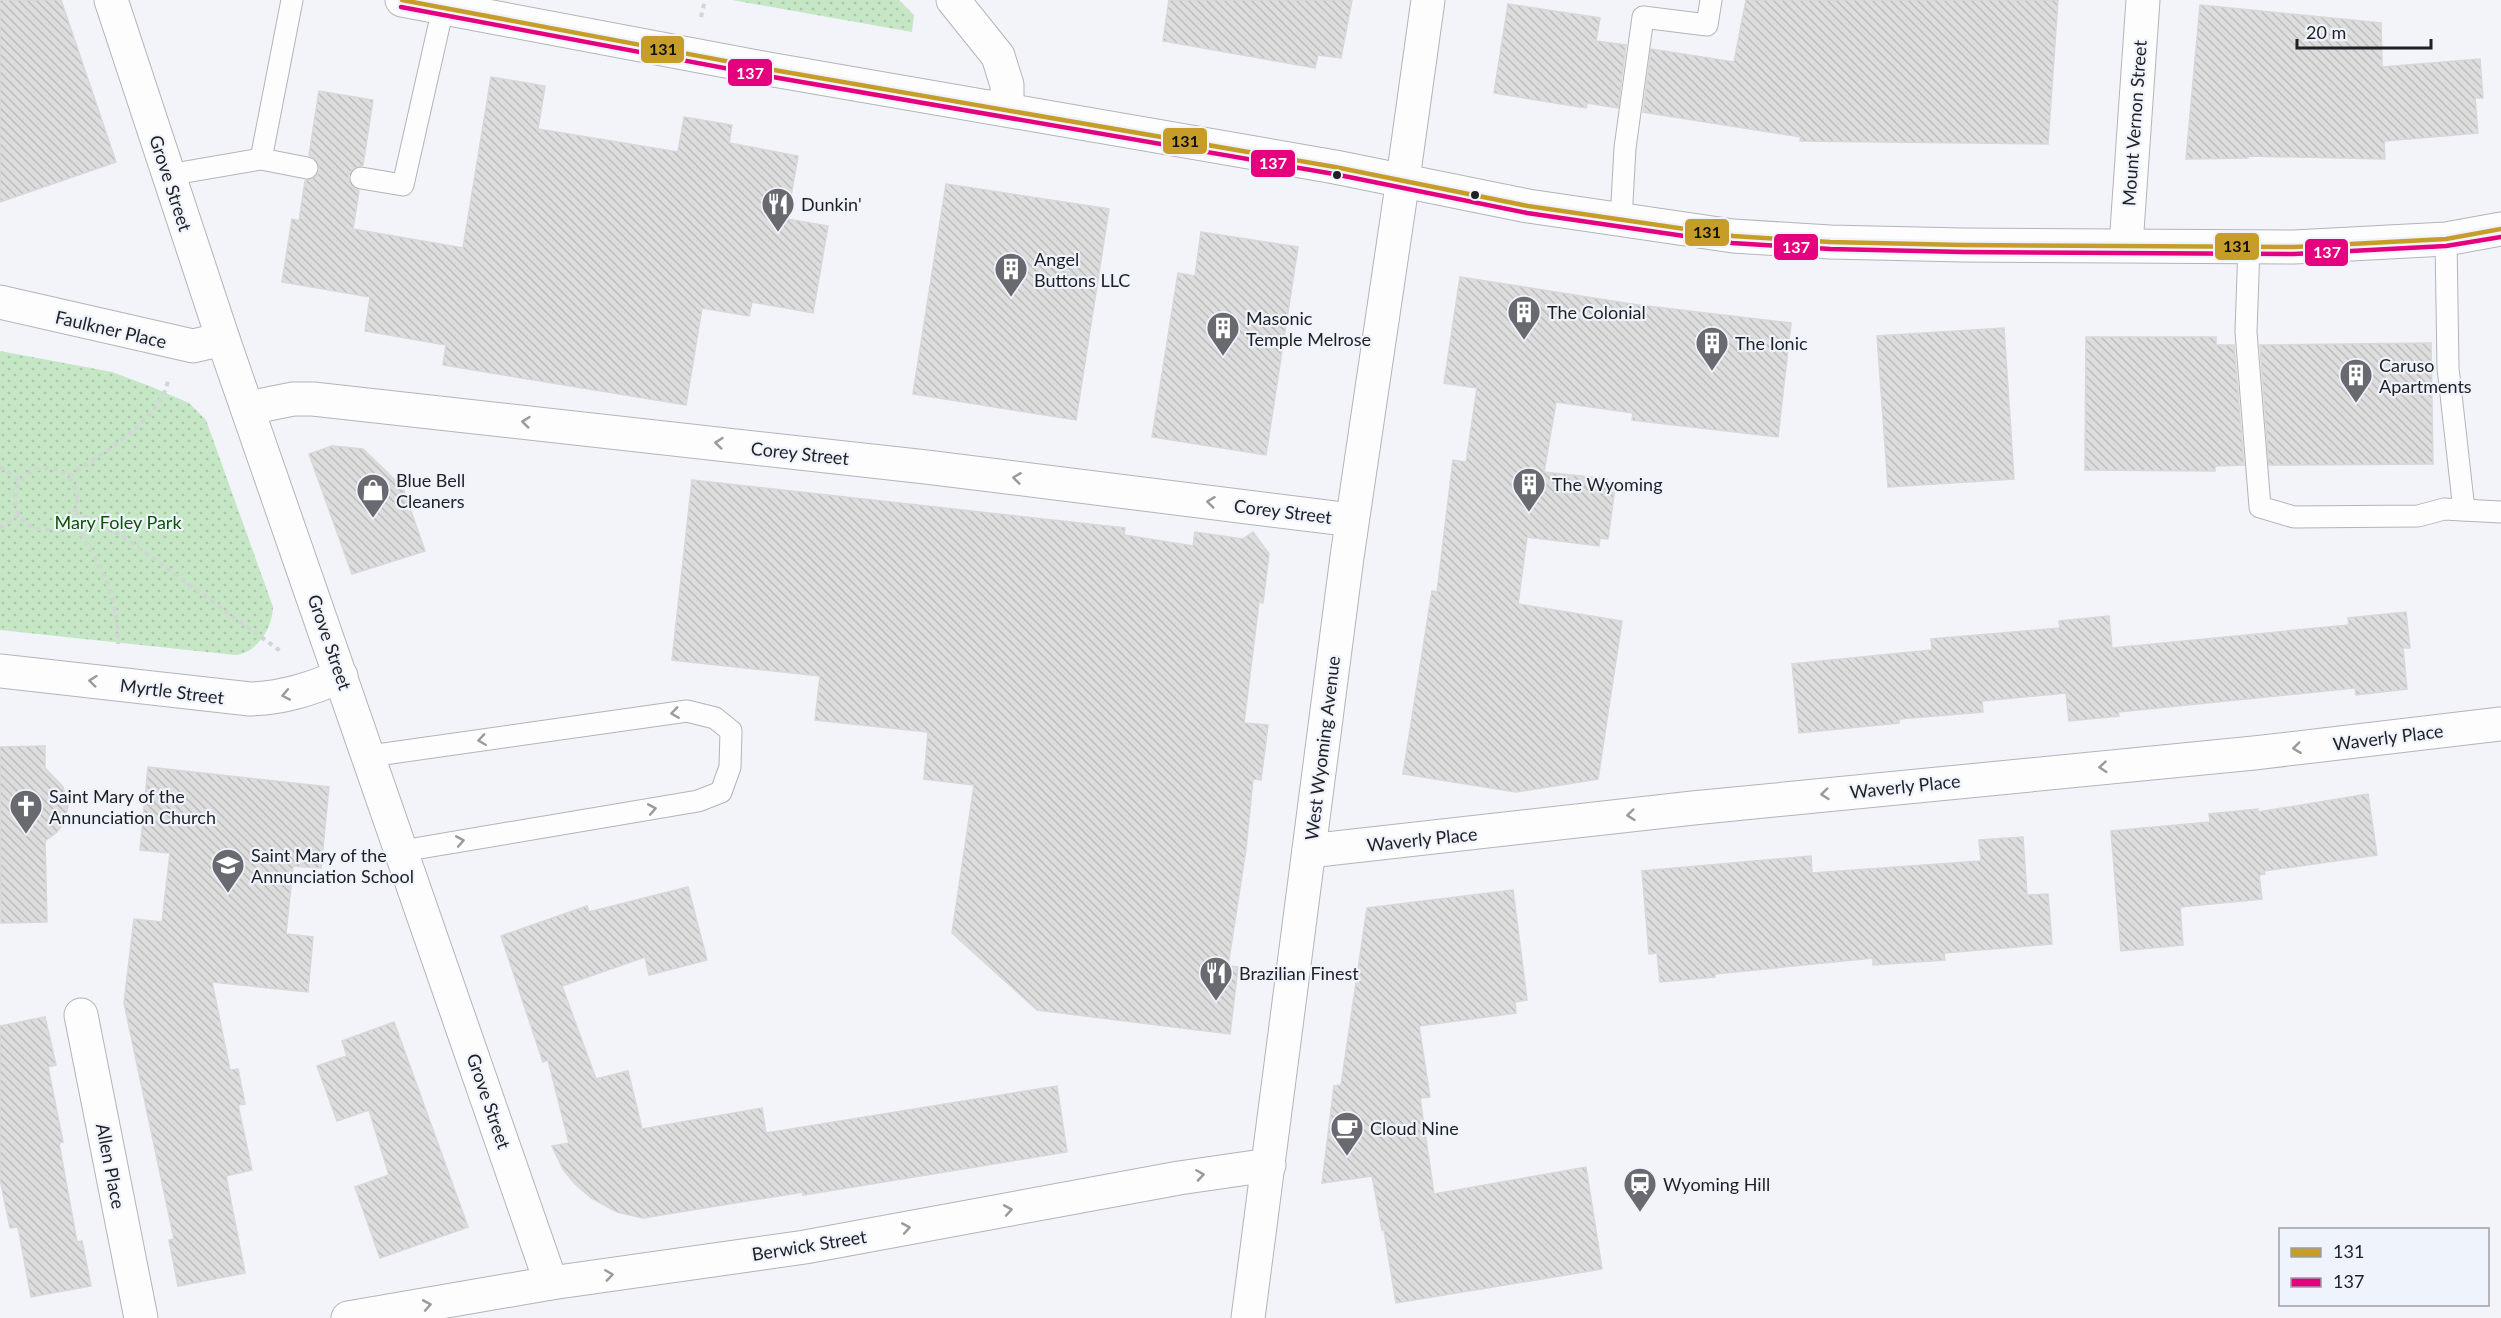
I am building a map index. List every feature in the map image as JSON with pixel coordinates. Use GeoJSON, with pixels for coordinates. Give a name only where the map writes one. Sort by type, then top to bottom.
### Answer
{"type":"FeatureCollection","features":[{"type":"Feature","properties":{"kind":"street","name":"Grove Street"},"geometry":{"type":"LineString","coordinates":[[111,0],[248,408],[332,680],[370,756],[552,1283]]}},
{"type":"Feature","properties":{"kind":"street"},"geometry":{"type":"LineString","coordinates":[[402,0],[768,69],[1402,179],[1528,206],[1733,236],[1821,242],[1963,245],[2294,247],[2446,239],[2501,229]]}},
{"type":"Feature","properties":{"kind":"street"},"geometry":{"type":"LineString","coordinates":[[953,0],[998,56],[1007,85],[1007,110]]}},
{"type":"Feature","properties":{"kind":"street","name":"West Wyoming Avenue"},"geometry":{"type":"LineString","coordinates":[[1248,1318],[1352,520],[1428,0]]}},
{"type":"Feature","properties":{"kind":"street","name":"Mount Vernon Street"},"geometry":{"type":"LineString","coordinates":[[2126,245],[2143,0]]}},
{"type":"Feature","properties":{"kind":"street","name":"Faulkner Place"},"geometry":{"type":"LineString","coordinates":[[0,302],[175,344],[193,346],[223,339]]}},
{"type":"Feature","properties":{"kind":"street","name":"Corey Street"},"geometry":{"type":"LineString","coordinates":[[248,408],[293,399],[314,399],[926,467],[1352,520]]}},
{"type":"Feature","properties":{"kind":"street","name":"Myrtle Street"},"geometry":{"type":"LineString","coordinates":[[0,671],[250,699],[286,696],[332,680]]}},
{"type":"Feature","properties":{"kind":"street","name":"Waverly Place"},"geometry":{"type":"LineString","coordinates":[[1309,851],[1693,808],[2254,753],[2501,724]]}},
{"type":"Feature","properties":{"kind":"street","name":"Allen Place"},"geometry":{"type":"LineString","coordinates":[[81,1015],[141,1318]]}},
{"type":"Feature","properties":{"kind":"street","name":"Berwick Street"},"geometry":{"type":"LineString","coordinates":[[348,1318],[552,1283],[805,1247],[1179,1178],[1269,1165]]}},
{"type":"Feature","properties":{"kind":"lane"},"geometry":{"type":"LineString","coordinates":[[261,159],[291,0]]}},
{"type":"Feature","properties":{"kind":"lane"},"geometry":{"type":"LineString","coordinates":[[1621,220],[1625,148],[1643,17],[1707,25],[1711,0]]}},
{"type":"Feature","properties":{"kind":"lane"},"geometry":{"type":"LineString","coordinates":[[361,178],[403,184],[443,8]]}},
{"type":"Feature","properties":{"kind":"lane"},"geometry":{"type":"LineString","coordinates":[[168,175],[261,159],[307,168]]}},
{"type":"Feature","properties":{"kind":"lane"},"geometry":{"type":"LineString","coordinates":[[2446,239],[2448,368],[2464,510]]}},
{"type":"Feature","properties":{"kind":"lane"},"geometry":{"type":"LineString","coordinates":[[2249,246],[2246,332],[2260,507],[2294,517],[2418,516],[2444,508],[2501,512]]}},
{"type":"Feature","properties":{"kind":"lane"},"geometry":{"type":"LineString","coordinates":[[370,756],[687,711],[715,718],[730,731],[730,767],[721,792],[698,801],[402,851]]}},
{"type":"Feature","properties":{"kind":"path"},"geometry":{"type":"LineString","coordinates":[[69,476],[131,431],[155,408],[166,388],[175,344]]}},
{"type":"Feature","properties":{"kind":"path"},"geometry":{"type":"LineString","coordinates":[[0,467],[20,481]]}},
{"type":"Feature","properties":{"kind":"path"},"geometry":{"type":"LineString","coordinates":[[46,467],[59,470],[69,476],[78,501],[72,518],[57,529],[43,531],[30,526],[19,515],[15,494],[20,481],[32,471],[46,467]]}},
{"type":"Feature","properties":{"kind":"path"},"geometry":{"type":"LineString","coordinates":[[75,513],[121,535],[246,624],[332,680]]}},
{"type":"Feature","properties":{"kind":"path"},"geometry":{"type":"LineString","coordinates":[[0,528],[19,515]]}},
{"type":"Feature","properties":{"kind":"path"},"geometry":{"type":"LineString","coordinates":[[72,518],[97,558],[109,582],[115,602],[118,635],[117,684]]}},
{"type":"Feature","properties":{"kind":"green space"},"geometry":{"type":"Polygon","coordinates":[[[732,0],[899,0],[914,15],[912,32],[732,0]]]}},
{"type":"Feature","properties":{"kind":"green space","name":"Mary Foley Park"},"geometry":{"type":"Polygon","coordinates":[[[0,351],[112,372],[189,403],[206,420],[273,607],[270,624],[256,645],[250,650],[235,655],[0,630],[0,351]]]}},
{"type":"Feature","properties":{"kind":"building"},"geometry":{"type":"Polygon","coordinates":[[[0,0],[61,0],[116,162],[0,202],[0,0]]]}},
{"type":"Feature","properties":{"kind":"building"},"geometry":{"type":"Polygon","coordinates":[[[1169,0],[1352,0],[1341,58],[1318,55],[1315,68],[1163,41],[1169,0]]]}},
{"type":"Feature","properties":{"kind":"building"},"geometry":{"type":"Polygon","coordinates":[[[1746,0],[2058,0],[2048,144],[1800,141],[1801,137],[1643,112],[1651,49],[1734,62],[1746,0]]]}},
{"type":"Feature","properties":{"kind":"building"},"geometry":{"type":"Polygon","coordinates":[[[1508,4],[1600,18],[1596,41],[1626,45],[1618,108],[1587,103],[1586,108],[1494,93],[1508,4]]]}},
{"type":"Feature","properties":{"kind":"building"},"geometry":{"type":"Polygon","coordinates":[[[2200,5],[2381,23],[2382,67],[2480,59],[2483,98],[2475,98],[2478,133],[2384,141],[2385,159],[2248,156],[2248,158],[2186,159],[2200,5]]]}},
{"type":"Feature","properties":{"kind":"building"},"geometry":{"type":"Polygon","coordinates":[[[491,77],[545,86],[538,129],[678,152],[684,117],[732,125],[729,143],[798,156],[787,219],[828,226],[813,313],[752,302],[749,316],[702,308],[686,405],[443,365],[446,345],[365,331],[370,297],[282,282],[292,219],[299,221],[305,181],[316,177],[320,170],[316,159],[309,155],[319,91],[373,100],[363,165],[352,170],[348,176],[352,187],[359,191],[353,229],[463,248],[491,77]]]}},
{"type":"Feature","properties":{"kind":"building","name":"Angel Buttons LLC"},"geometry":{"type":"Polygon","coordinates":[[[946,184],[1109,209],[1076,420],[913,394],[946,184]]]}},
{"type":"Feature","properties":{"kind":"building","name":"Masonic Temple Melrose"},"geometry":{"type":"Polygon","coordinates":[[[1201,232],[1298,247],[1266,455],[1152,437],[1178,273],[1195,276],[1201,232]]]}},
{"type":"Feature","properties":{"kind":"building"},"geometry":{"type":"Polygon","coordinates":[[[1460,277],[1638,305],[1791,323],[1778,437],[1632,420],[1633,413],[1556,402],[1544,472],[1607,479],[1606,487],[1615,488],[1608,539],[1600,538],[1599,546],[1527,537],[1518,604],[1622,621],[1598,779],[1516,792],[1403,774],[1432,591],[1437,592],[1453,460],[1466,462],[1477,388],[1444,383],[1460,277]]]}},
{"type":"Feature","properties":{"kind":"building"},"geometry":{"type":"Polygon","coordinates":[[[2004,328],[2014,479],[1888,487],[1877,336],[2004,328]]]}},
{"type":"Feature","properties":{"kind":"building"},"geometry":{"type":"Polygon","coordinates":[[[2086,337],[2216,337],[2216,345],[2234,345],[2244,465],[2215,466],[2215,471],[2085,470],[2086,337]]]}},
{"type":"Feature","properties":{"kind":"building","name":"Caruso Apartments"},"geometry":{"type":"Polygon","coordinates":[[[2431,343],[2433,464],[2269,465],[2260,345],[2431,343]]]}},
{"type":"Feature","properties":{"kind":"building","name":"Blue Bell Cleaners"},"geometry":{"type":"Polygon","coordinates":[[[332,446],[363,449],[403,488],[425,551],[352,574],[309,454],[332,446]]]}},
{"type":"Feature","properties":{"kind":"building"},"geometry":{"type":"Polygon","coordinates":[[[692,480],[1125,528],[1124,535],[1193,546],[1195,532],[1243,539],[1253,532],[1269,554],[1263,603],[1259,602],[1244,723],[1268,725],[1261,780],[1253,779],[1246,849],[1228,966],[1238,967],[1230,1034],[1037,1010],[952,933],[974,785],[924,779],[928,732],[815,720],[820,676],[672,660],[692,480]]]}},
{"type":"Feature","properties":{"kind":"building"},"geometry":{"type":"Polygon","coordinates":[[[2406,612],[2410,648],[2403,648],[2407,689],[2356,695],[2355,688],[2118,712],[2119,716],[2069,721],[2066,693],[1982,701],[1983,712],[1899,719],[1899,723],[1799,733],[1792,664],[1932,650],[1931,639],[2060,628],[2059,621],[2109,616],[2112,648],[2349,625],[2348,618],[2406,612]]]}},
{"type":"Feature","properties":{"kind":"building","name":"Saint Mary of the Annunciation Church"},"geometry":{"type":"Polygon","coordinates":[[[45,746],[45,768],[63,787],[68,806],[64,822],[57,832],[45,841],[47,922],[1,923],[0,747],[45,746]]]}},
{"type":"Feature","properties":{"kind":"building"},"geometry":{"type":"Polygon","coordinates":[[[148,767],[329,787],[321,868],[293,866],[286,934],[313,937],[308,992],[212,982],[230,1070],[238,1069],[245,1104],[238,1105],[252,1170],[226,1176],[245,1273],[178,1286],[169,1240],[174,1239],[124,1003],[134,919],[162,922],[170,853],[140,850],[148,767]]]}},
{"type":"Feature","properties":{"kind":"building"},"geometry":{"type":"Polygon","coordinates":[[[2368,794],[2377,855],[2264,871],[2265,874],[2259,875],[2262,899],[2180,907],[2183,945],[2121,951],[2111,831],[2210,822],[2209,814],[2258,809],[2258,812],[2368,794]]]}},
{"type":"Feature","properties":{"kind":"building"},"geometry":{"type":"Polygon","coordinates":[[[2023,837],[2027,895],[2048,894],[2052,944],[1944,953],[1945,960],[1873,965],[1873,958],[1660,982],[1657,953],[1649,954],[1642,871],[1811,856],[1812,873],[1981,861],[1979,840],[2023,837]]]}},
{"type":"Feature","properties":{"kind":"building"},"geometry":{"type":"Polygon","coordinates":[[[688,887],[707,960],[649,975],[645,957],[562,986],[596,1079],[628,1071],[642,1129],[762,1108],[766,1133],[1057,1086],[1067,1152],[803,1195],[803,1192],[643,1218],[617,1212],[591,1198],[574,1183],[563,1169],[552,1146],[569,1143],[548,1060],[543,1062],[501,936],[587,906],[589,912],[688,887]]]}},
{"type":"Feature","properties":{"kind":"building"},"geometry":{"type":"Polygon","coordinates":[[[1513,890],[1527,1000],[1515,1002],[1516,1013],[1419,1026],[1430,1097],[1420,1098],[1434,1194],[1586,1167],[1602,1269],[1396,1303],[1372,1176],[1322,1183],[1334,1086],[1341,1085],[1367,908],[1513,890]]]}},
{"type":"Feature","properties":{"kind":"building"},"geometry":{"type":"Polygon","coordinates":[[[45,1017],[56,1065],[48,1067],[63,1142],[59,1143],[77,1242],[82,1241],[91,1286],[31,1297],[18,1227],[10,1228],[0,1179],[0,1026],[45,1017]]]}},
{"type":"Feature","properties":{"kind":"building"},"geometry":{"type":"Polygon","coordinates":[[[394,1022],[468,1227],[380,1258],[355,1187],[389,1175],[369,1110],[337,1121],[317,1066],[347,1056],[342,1041],[394,1022]]]}},
{"type":"Feature","properties":{"kind":"transit line","name":"131"},"geometry":{"type":"LineString","coordinates":[[402,0],[768,69],[1335,167],[1528,206],[1733,236],[1830,242],[1963,245],[2294,247],[2446,239],[2501,229]]}},
{"type":"Feature","properties":{"kind":"transit line","name":"137"},"geometry":{"type":"LineString","coordinates":[[401,7],[767,76],[1334,174],[1527,213],[1732,243],[1830,249],[1963,252],[2294,254],[2446,246],[2501,237]]}},
{"type":"Feature","properties":{"kind":"place","name":"Dunkin'"},"geometry":{"type":"Point","coordinates":[778,233]}},
{"type":"Feature","properties":{"kind":"place","name":"Angel Buttons LLC"},"geometry":{"type":"Point","coordinates":[1011,298]}},
{"type":"Feature","properties":{"kind":"place","name":"The Colonial"},"geometry":{"type":"Point","coordinates":[1524,341]}},
{"type":"Feature","properties":{"kind":"place","name":"Masonic Temple Melrose"},"geometry":{"type":"Point","coordinates":[1223,357]}},
{"type":"Feature","properties":{"kind":"place","name":"The Ionic"},"geometry":{"type":"Point","coordinates":[1712,372]}},
{"type":"Feature","properties":{"kind":"place","name":"Caruso Apartments"},"geometry":{"type":"Point","coordinates":[2356,404]}},
{"type":"Feature","properties":{"kind":"place","name":"The Wyoming"},"geometry":{"type":"Point","coordinates":[1529,513]}},
{"type":"Feature","properties":{"kind":"place","name":"Blue Bell Cleaners"},"geometry":{"type":"Point","coordinates":[373,519]}},
{"type":"Feature","properties":{"kind":"place","name":"Saint Mary of the Annunciation Church"},"geometry":{"type":"Point","coordinates":[26,835]}},
{"type":"Feature","properties":{"kind":"place","name":"Saint Mary of the Annunciation School"},"geometry":{"type":"Point","coordinates":[228,894]}},
{"type":"Feature","properties":{"kind":"place","name":"Brazilian Finest"},"geometry":{"type":"Point","coordinates":[1216,1002]}},
{"type":"Feature","properties":{"kind":"place","name":"Cloud Nine"},"geometry":{"type":"Point","coordinates":[1347,1157]}},
{"type":"Feature","properties":{"kind":"place","name":"Wyoming Hill"},"geometry":{"type":"Point","coordinates":[1640,1213]}}]}
